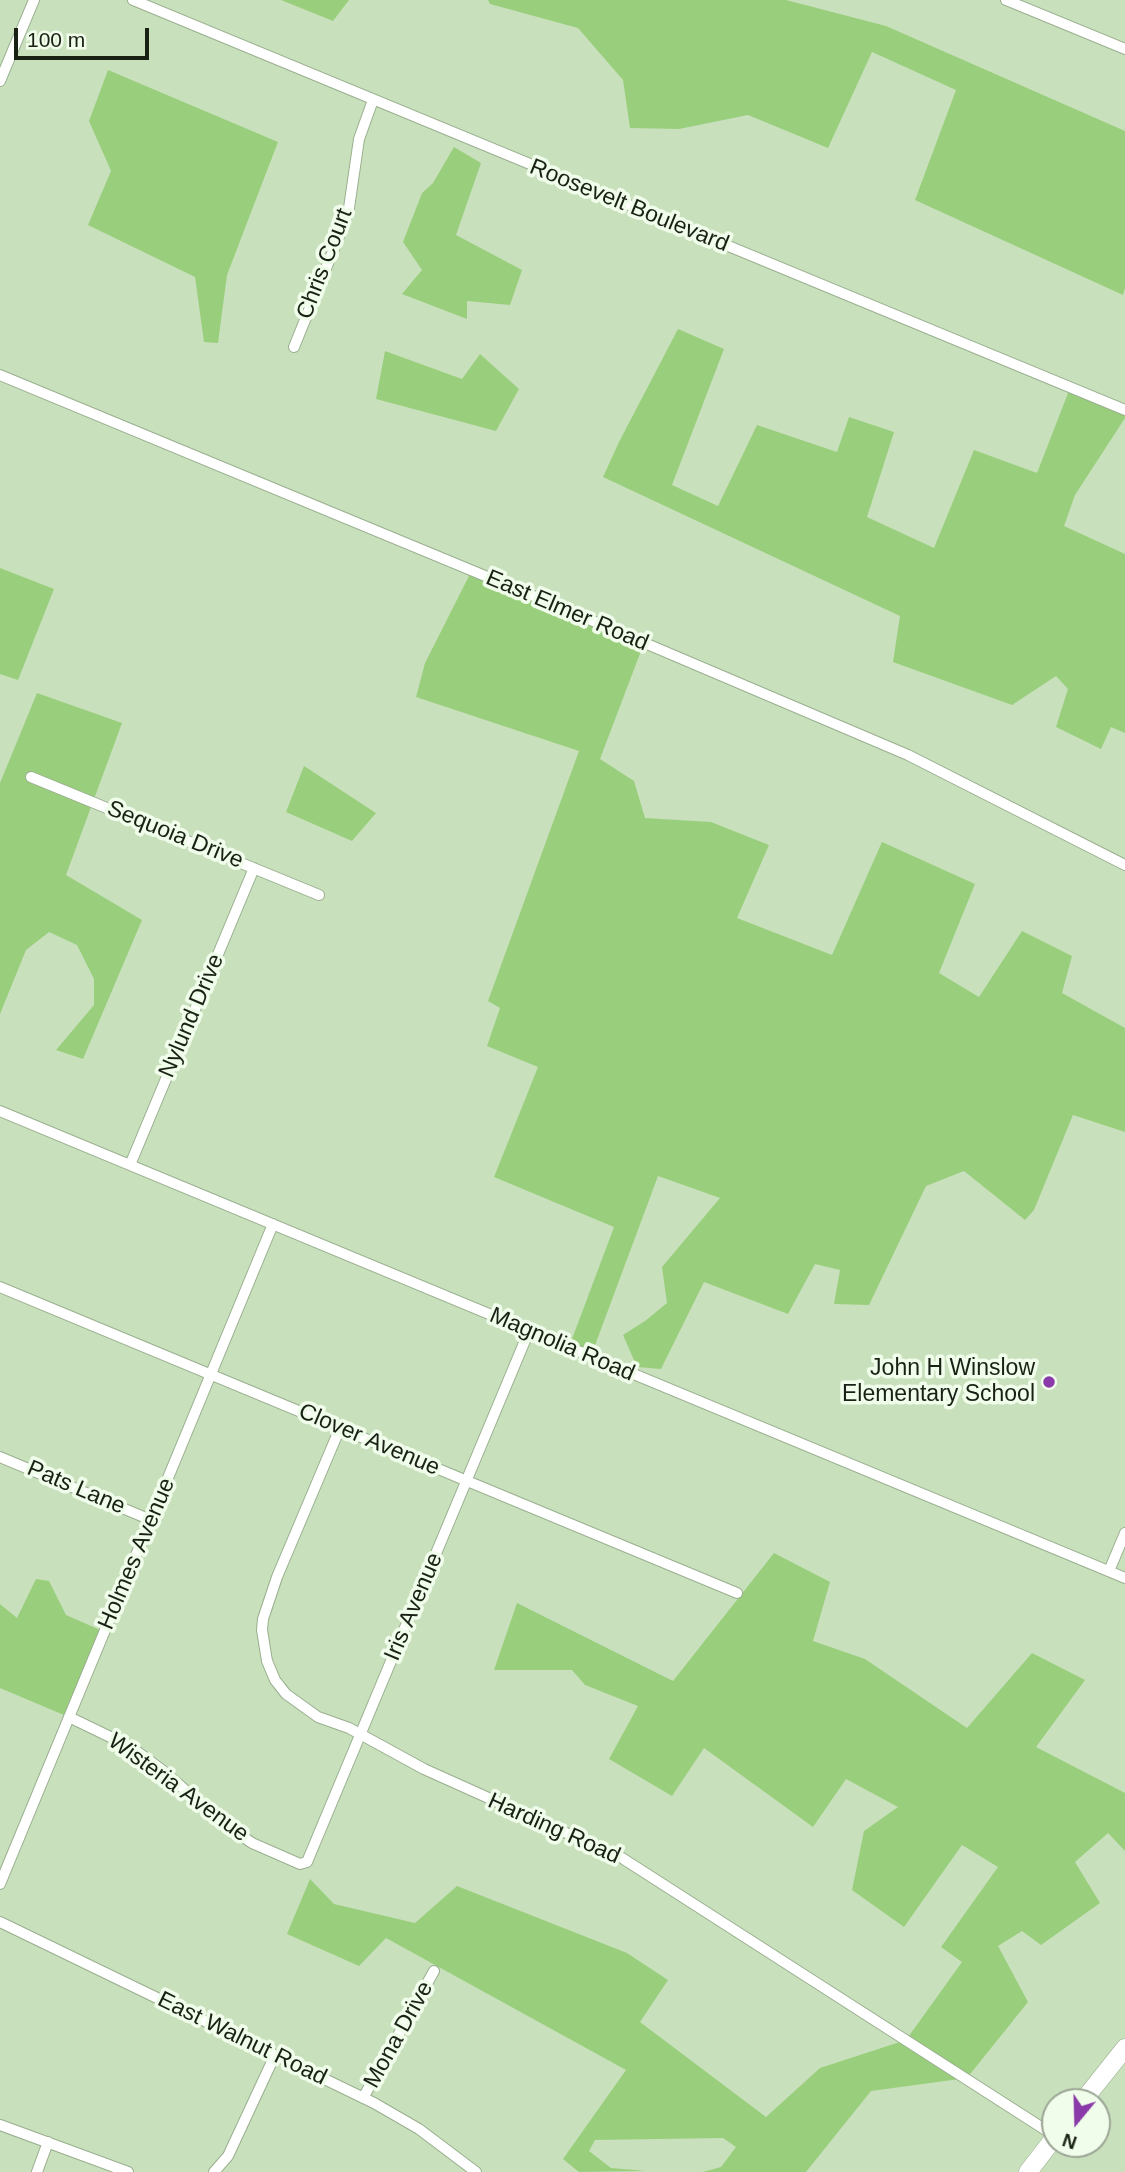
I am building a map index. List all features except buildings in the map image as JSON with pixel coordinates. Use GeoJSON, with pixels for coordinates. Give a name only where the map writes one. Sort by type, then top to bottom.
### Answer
{"type":"FeatureCollection","features":[{"type":"Feature","properties":{"kind":"main road"},"geometry":{"type":"LineString","coordinates":[[1094,2088],[1125,2048]]}},
{"type":"Feature","properties":{"kind":"main road"},"geometry":{"type":"LineString","coordinates":[[1028,2172],[1041,2155]]}},
{"type":"Feature","properties":{"kind":"street"},"geometry":{"type":"LineString","coordinates":[[0,81],[34,0]]}},
{"type":"Feature","properties":{"kind":"street","name":"Roosevelt Boulevard"},"geometry":{"type":"LineString","coordinates":[[133,0],[1125,410]]}},
{"type":"Feature","properties":{"kind":"street"},"geometry":{"type":"LineString","coordinates":[[1006,0],[1025,4],[1125,49]]}},
{"type":"Feature","properties":{"kind":"street","name":"Chris Court"},"geometry":{"type":"LineString","coordinates":[[294,347],[344,224],[349,208],[359,139],[373,100]]}},
{"type":"Feature","properties":{"kind":"street","name":"East Elmer Road"},"geometry":{"type":"LineString","coordinates":[[0,375],[560,607],[908,755],[1125,865]]}},
{"type":"Feature","properties":{"kind":"street","name":"Sequoia Drive"},"geometry":{"type":"LineString","coordinates":[[30,776],[320,895]]}},
{"type":"Feature","properties":{"kind":"street","name":"Nylund Drive"},"geometry":{"type":"LineString","coordinates":[[130,1165],[254,867]]}},
{"type":"Feature","properties":{"kind":"street","name":"Magnolia Road"},"geometry":{"type":"LineString","coordinates":[[0,1111],[1125,1578]]}},
{"type":"Feature","properties":{"kind":"street","name":"Holmes Avenue"},"geometry":{"type":"LineString","coordinates":[[0,1884],[273,1224]]}},
{"type":"Feature","properties":{"kind":"street","name":"Clover Avenue"},"geometry":{"type":"LineString","coordinates":[[0,1287],[737,1593]]}},
{"type":"Feature","properties":{"kind":"street","name":"Iris Avenue"},"geometry":{"type":"LineString","coordinates":[[286,1859],[300,1864],[310,1858],[529,1331]]}},
{"type":"Feature","properties":{"kind":"street","name":"Harding Road"},"geometry":{"type":"LineString","coordinates":[[340,1428],[277,1577],[261,1630],[270,1671],[286,1694],[318,1717],[361,1734],[470,1792],[621,1857],[1041,2127]]}},
{"type":"Feature","properties":{"kind":"street","name":"Pats Lane"},"geometry":{"type":"LineString","coordinates":[[1,1461],[151,1520]]}},
{"type":"Feature","properties":{"kind":"street"},"geometry":{"type":"LineString","coordinates":[[1109,1571],[1125,1534]]}},
{"type":"Feature","properties":{"kind":"street","name":"Wisteria Avenue"},"geometry":{"type":"LineString","coordinates":[[69,1717],[131,1747],[243,1836],[286,1859]]}},
{"type":"Feature","properties":{"kind":"street","name":"East Walnut Road"},"geometry":{"type":"LineString","coordinates":[[0,1922],[363,2098],[419,2129],[470,2170]]}},
{"type":"Feature","properties":{"kind":"street","name":"Mona Drive"},"geometry":{"type":"LineString","coordinates":[[363,2098],[434,1971]]}},
{"type":"Feature","properties":{"kind":"street"},"geometry":{"type":"LineString","coordinates":[[214,2172],[228,2156],[275,2055]]}},
{"type":"Feature","properties":{"kind":"street"},"geometry":{"type":"LineString","coordinates":[[0,2125],[128,2172]]}},
{"type":"Feature","properties":{"kind":"street"},"geometry":{"type":"LineString","coordinates":[[37,2172],[48,2142]]}},
{"type":"Feature","properties":{"kind":"green space"},"geometry":{"type":"Polygon","coordinates":[[[281,0],[349,0],[333,21],[281,0]]]}},
{"type":"Feature","properties":{"kind":"green space"},"geometry":{"type":"Polygon","coordinates":[[[488,0],[786,0],[886,26],[1125,131],[1123,295],[915,200],[956,90],[872,52],[828,148],[748,115],[679,129],[630,128],[623,80],[578,28],[490,4],[488,0]]]}},
{"type":"Feature","properties":{"kind":"green space"},"geometry":{"type":"Polygon","coordinates":[[[108,70],[278,142],[227,275],[218,343],[204,342],[195,277],[88,225],[111,171],[89,121],[108,70]]]}},
{"type":"Feature","properties":{"kind":"green space"},"geometry":{"type":"Polygon","coordinates":[[[454,147],[481,163],[456,235],[522,270],[510,305],[467,301],[467,319],[402,294],[422,270],[403,242],[422,193],[433,183],[454,147]]]}},
{"type":"Feature","properties":{"kind":"green space"},"geometry":{"type":"Polygon","coordinates":[[[678,329],[724,349],[672,485],[718,506],[757,425],[837,452],[849,417],[894,432],[867,517],[934,548],[974,450],[1037,473],[1070,388],[1125,411],[1125,418],[1075,495],[1064,526],[1125,554],[1125,733],[1111,727],[1101,749],[1056,727],[1068,689],[1056,676],[1012,705],[893,662],[900,616],[603,477],[678,329]]]}},
{"type":"Feature","properties":{"kind":"green space"},"geometry":{"type":"Polygon","coordinates":[[[385,351],[462,379],[480,354],[519,389],[496,431],[376,399],[385,351]]]}},
{"type":"Feature","properties":{"kind":"green space"},"geometry":{"type":"Polygon","coordinates":[[[0,568],[54,589],[18,680],[0,674],[0,568]]]}},
{"type":"Feature","properties":{"kind":"green space"},"geometry":{"type":"Polygon","coordinates":[[[471,572],[644,643],[600,759],[634,781],[645,818],[711,822],[769,845],[737,918],[832,955],[882,842],[975,884],[939,973],[979,997],[1022,931],[1072,956],[1062,993],[1125,1028],[1125,1132],[1073,1115],[1034,1210],[1025,1220],[964,1171],[926,1186],[869,1305],[834,1304],[840,1270],[815,1264],[788,1314],[704,1282],[661,1369],[637,1367],[623,1335],[667,1303],[662,1267],[720,1198],[658,1176],[591,1356],[569,1347],[614,1227],[494,1177],[538,1067],[487,1046],[500,1008],[488,1001],[579,751],[416,697],[425,663],[471,572]]]}},
{"type":"Feature","properties":{"kind":"green space"},"geometry":{"type":"Polygon","coordinates":[[[37,693],[122,723],[66,875],[142,920],[83,1059],[56,1050],[94,1005],[94,979],[77,945],[49,932],[26,950],[0,1014],[0,783],[37,693]]]}},
{"type":"Feature","properties":{"kind":"green space"},"geometry":{"type":"Polygon","coordinates":[[[304,766],[376,813],[352,841],[286,812],[304,766]]]}},
{"type":"Feature","properties":{"kind":"green space"},"geometry":{"type":"Polygon","coordinates":[[[774,1553],[830,1582],[813,1641],[865,1659],[967,1728],[1032,1653],[1085,1680],[1036,1747],[1125,1793],[1125,1851],[1108,1833],[1075,1862],[1100,1903],[1041,1945],[1022,1931],[998,1946],[1028,2002],[967,2078],[871,2091],[806,2172],[703,2172],[721,2167],[736,2147],[723,2138],[595,2140],[589,2151],[611,2168],[646,2171],[579,2172],[563,2159],[626,2070],[386,1938],[359,1966],[287,1934],[310,1879],[334,1904],[415,1923],[457,1886],[627,1953],[668,1980],[640,2022],[766,2117],[820,2068],[906,2040],[962,1962],[941,1947],[998,1867],[962,1845],[904,1927],[852,1890],[864,1831],[898,1807],[846,1779],[813,1827],[704,1748],[672,1796],[609,1759],[638,1706],[585,1685],[572,1670],[494,1670],[517,1603],[673,1681],[774,1553]]]}},
{"type":"Feature","properties":{"kind":"green space"},"geometry":{"type":"Polygon","coordinates":[[[36,1579],[49,1581],[66,1615],[107,1633],[71,1718],[0,1688],[0,1604],[17,1618],[36,1579]]]}},
{"type":"Feature","properties":{"kind":"place","name":"John H Winslow Elementary School"},"geometry":{"type":"Point","coordinates":[1049,1382]}}]}
